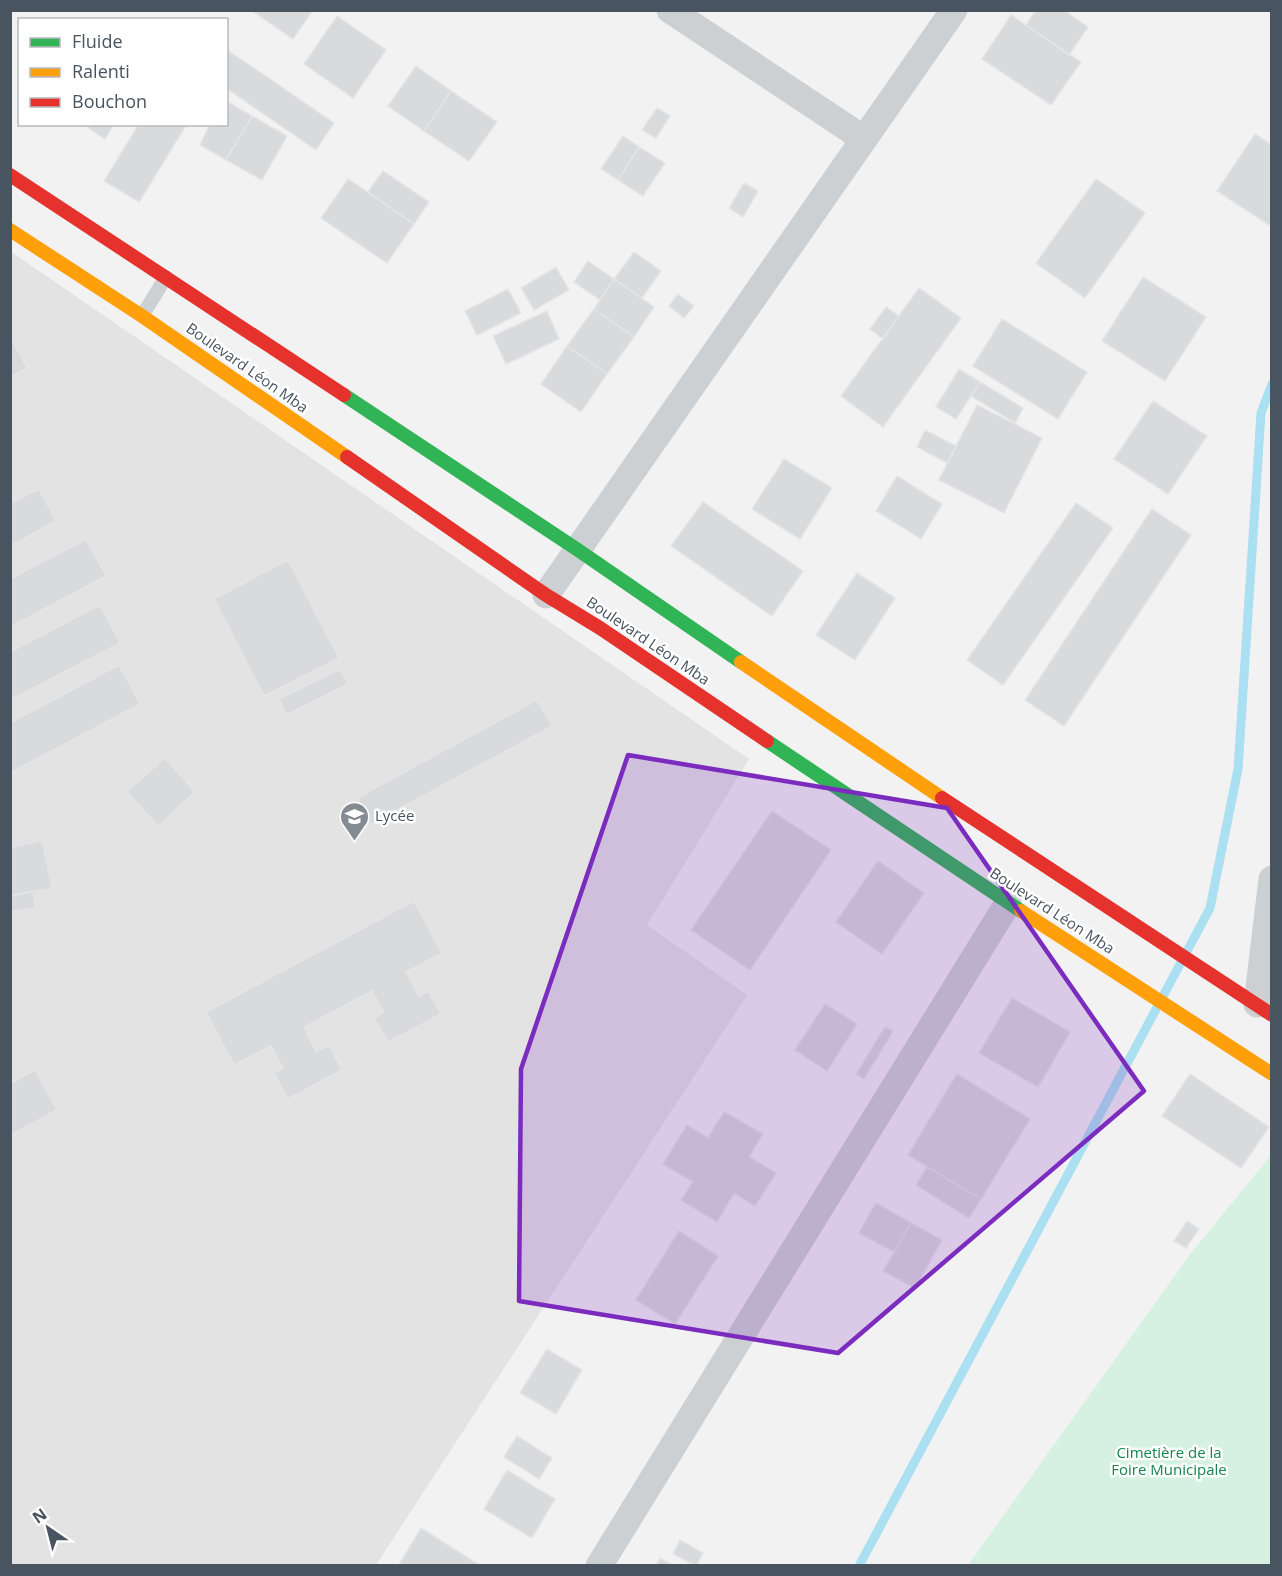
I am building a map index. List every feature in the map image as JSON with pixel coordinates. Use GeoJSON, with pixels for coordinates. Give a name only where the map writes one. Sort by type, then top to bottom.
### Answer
{"type":"FeatureCollection","features":[{"type":"Feature","properties":{"kind":"street"},"geometry":{"type":"LineString","coordinates":[[670,10],[864,139]]}},
{"type":"Feature","properties":{"kind":"street"},"geometry":{"type":"LineString","coordinates":[[546,595],[954,10]]}},
{"type":"Feature","properties":{"kind":"street","name":"Boulevard Léon Mba"},"geometry":{"type":"LineString","coordinates":[[10,175],[578,550],[881,756],[1264,1010]]}},
{"type":"Feature","properties":{"kind":"street","name":"Boulevard Léon Mba"},"geometry":{"type":"LineString","coordinates":[[10,230],[142,316],[546,595],[600,628],[1008,903],[1272,1074]]}},
{"type":"Feature","properties":{"kind":"street"},"geometry":{"type":"LineString","coordinates":[[1264,1010],[1272,879]]}},
{"type":"Feature","properties":{"kind":"street"},"geometry":{"type":"LineString","coordinates":[[599,1566],[1008,903]]}},
{"type":"Feature","properties":{"kind":"lane"},"geometry":{"type":"LineString","coordinates":[[142,316],[166,277]]}},
{"type":"Feature","properties":{"kind":"highlighted area"},"geometry":{"type":"Polygon","coordinates":[[[628,755],[947,808],[1144,1091],[838,1353],[519,1301],[521,1069],[628,755]]]}},
{"type":"Feature","properties":{"kind":"shaded area","name":"Lycée"},"geometry":{"type":"Polygon","coordinates":[[[10,251],[749,759],[647,925],[747,995],[376,1565],[11,1565],[10,251]]]}},
{"type":"Feature","properties":{"kind":"green space","name":"Cimetière de la Foire Municipale"},"geometry":{"type":"Polygon","coordinates":[[[1271,1155],[1271,1565],[968,1565],[1188,1257],[1271,1155]]]}},
{"type":"Feature","properties":{"kind":"building"},"geometry":{"type":"Polygon","coordinates":[[[251,10],[313,10],[293,39],[251,10]]]}},
{"type":"Feature","properties":{"kind":"building"},"geometry":{"type":"Polygon","coordinates":[[[1036,10],[1064,10],[1088,27],[1069,55],[1026,25],[1036,10]]]}},
{"type":"Feature","properties":{"kind":"building"},"geometry":{"type":"Polygon","coordinates":[[[1011,15],[1081,62],[1051,105],[982,59],[1011,15]]]}},
{"type":"Feature","properties":{"kind":"building"},"geometry":{"type":"Polygon","coordinates":[[[337,16],[386,50],[353,98],[304,64],[337,16]]]}},
{"type":"Feature","properties":{"kind":"building"},"geometry":{"type":"Polygon","coordinates":[[[228,50],[334,123],[316,150],[228,89],[228,50]]]}},
{"type":"Feature","properties":{"kind":"building"},"geometry":{"type":"Polygon","coordinates":[[[416,66],[451,91],[424,131],[388,106],[416,66]]]}},
{"type":"Feature","properties":{"kind":"building"},"geometry":{"type":"Polygon","coordinates":[[[451,91],[497,122],[469,161],[424,131],[451,91]]]}},
{"type":"Feature","properties":{"kind":"building"},"geometry":{"type":"Polygon","coordinates":[[[228,102],[252,116],[226,160],[200,145],[209,126],[228,126],[228,102]]]}},
{"type":"Feature","properties":{"kind":"building"},"geometry":{"type":"Polygon","coordinates":[[[657,108],[670,116],[656,138],[642,130],[657,108]]]}},
{"type":"Feature","properties":{"kind":"building"},"geometry":{"type":"Polygon","coordinates":[[[252,116],[287,136],[262,180],[226,160],[252,116]]]}},
{"type":"Feature","properties":{"kind":"building"},"geometry":{"type":"Polygon","coordinates":[[[86,126],[113,126],[105,139],[86,126]]]}},
{"type":"Feature","properties":{"kind":"building"},"geometry":{"type":"Polygon","coordinates":[[[138,126],[186,126],[139,202],[104,181],[138,126]]]}},
{"type":"Feature","properties":{"kind":"building"},"geometry":{"type":"Polygon","coordinates":[[[1255,134],[1272,145],[1272,227],[1217,191],[1255,134]]]}},
{"type":"Feature","properties":{"kind":"building"},"geometry":{"type":"Polygon","coordinates":[[[623,136],[639,147],[618,180],[601,169],[623,136]]]}},
{"type":"Feature","properties":{"kind":"building"},"geometry":{"type":"Polygon","coordinates":[[[639,147],[665,163],[643,196],[618,180],[639,147]]]}},
{"type":"Feature","properties":{"kind":"building"},"geometry":{"type":"Polygon","coordinates":[[[383,171],[429,202],[414,224],[368,192],[383,171]]]}},
{"type":"Feature","properties":{"kind":"building"},"geometry":{"type":"Polygon","coordinates":[[[348,179],[414,224],[387,263],[321,218],[348,179]]]}},
{"type":"Feature","properties":{"kind":"building"},"geometry":{"type":"Polygon","coordinates":[[[1096,179],[1145,213],[1085,298],[1036,263],[1096,179]]]}},
{"type":"Feature","properties":{"kind":"building"},"geometry":{"type":"Polygon","coordinates":[[[744,183],[758,191],[743,217],[729,208],[744,183]]]}},
{"type":"Feature","properties":{"kind":"building"},"geometry":{"type":"Polygon","coordinates":[[[634,252],[661,271],[642,298],[614,279],[634,252]]]}},
{"type":"Feature","properties":{"kind":"building"},"geometry":{"type":"Polygon","coordinates":[[[588,261],[614,279],[600,300],[574,282],[588,261]]]}},
{"type":"Feature","properties":{"kind":"building"},"geometry":{"type":"Polygon","coordinates":[[[556,267],[569,290],[534,310],[521,288],[556,267]]]}},
{"type":"Feature","properties":{"kind":"building"},"geometry":{"type":"Polygon","coordinates":[[[1143,277],[1206,317],[1165,381],[1102,341],[1143,277]]]}},
{"type":"Feature","properties":{"kind":"building"},"geometry":{"type":"Polygon","coordinates":[[[614,279],[654,307],[634,337],[594,309],[614,279]]]}},
{"type":"Feature","properties":{"kind":"building"},"geometry":{"type":"Polygon","coordinates":[[[919,288],[961,318],[883,427],[841,396],[919,288]]]}},
{"type":"Feature","properties":{"kind":"building"},"geometry":{"type":"Polygon","coordinates":[[[508,289],[521,313],[477,335],[465,311],[508,289]]]}},
{"type":"Feature","properties":{"kind":"building"},"geometry":{"type":"Polygon","coordinates":[[[678,294],[694,306],[684,318],[669,306],[678,294]]]}},
{"type":"Feature","properties":{"kind":"building"},"geometry":{"type":"Polygon","coordinates":[[[886,307],[899,316],[883,339],[870,329],[886,307]]]}},
{"type":"Feature","properties":{"kind":"building"},"geometry":{"type":"Polygon","coordinates":[[[594,309],[634,337],[607,374],[567,346],[594,309]]]}},
{"type":"Feature","properties":{"kind":"building"},"geometry":{"type":"Polygon","coordinates":[[[547,311],[559,339],[506,364],[493,336],[547,311]]]}},
{"type":"Feature","properties":{"kind":"building"},"geometry":{"type":"Polygon","coordinates":[[[1002,319],[1087,372],[1058,419],[973,366],[1002,319]]]}},
{"type":"Feature","properties":{"kind":"building"},"geometry":{"type":"Polygon","coordinates":[[[10,336],[27,368],[10,377],[10,336]]]}},
{"type":"Feature","properties":{"kind":"building"},"geometry":{"type":"Polygon","coordinates":[[[567,346],[607,374],[581,412],[541,384],[567,346]]]}},
{"type":"Feature","properties":{"kind":"building"},"geometry":{"type":"Polygon","coordinates":[[[959,369],[980,382],[956,419],[936,407],[959,369]]]}},
{"type":"Feature","properties":{"kind":"building"},"geometry":{"type":"Polygon","coordinates":[[[980,382],[1023,408],[1015,423],[971,396],[980,382]]]}},
{"type":"Feature","properties":{"kind":"building"},"geometry":{"type":"Polygon","coordinates":[[[1153,401],[1207,436],[1168,494],[1114,459],[1153,401]]]}},
{"type":"Feature","properties":{"kind":"building"},"geometry":{"type":"Polygon","coordinates":[[[977,405],[1042,438],[1004,513],[939,480],[977,405]]]}},
{"type":"Feature","properties":{"kind":"building"},"geometry":{"type":"Polygon","coordinates":[[[925,430],[956,446],[947,463],[917,447],[925,430]]]}},
{"type":"Feature","properties":{"kind":"building"},"geometry":{"type":"Polygon","coordinates":[[[784,459],[832,488],[800,539],[752,509],[784,459]]]}},
{"type":"Feature","properties":{"kind":"building"},"geometry":{"type":"Polygon","coordinates":[[[897,476],[942,504],[921,539],[876,511],[897,476]]]}},
{"type":"Feature","properties":{"kind":"building"},"geometry":{"type":"Polygon","coordinates":[[[39,489],[56,521],[10,546],[10,504],[39,489]]]}},
{"type":"Feature","properties":{"kind":"building"},"geometry":{"type":"Polygon","coordinates":[[[703,502],[803,571],[772,616],[671,546],[703,502]]]}},
{"type":"Feature","properties":{"kind":"building"},"geometry":{"type":"Polygon","coordinates":[[[1076,503],[1113,528],[1003,685],[967,660],[1076,503]]]}},
{"type":"Feature","properties":{"kind":"building"},"geometry":{"type":"Polygon","coordinates":[[[1152,509],[1191,535],[1064,726],[1025,700],[1152,509]]]}},
{"type":"Feature","properties":{"kind":"building"},"geometry":{"type":"Polygon","coordinates":[[[86,539],[106,576],[10,627],[10,579],[86,539]]]}},
{"type":"Feature","properties":{"kind":"building"},"geometry":{"type":"Polygon","coordinates":[[[288,560],[339,658],[264,696],[214,599],[288,560]]]}},
{"type":"Feature","properties":{"kind":"building"},"geometry":{"type":"Polygon","coordinates":[[[857,573],[895,598],[855,660],[816,635],[857,573]]]}},
{"type":"Feature","properties":{"kind":"building"},"geometry":{"type":"Polygon","coordinates":[[[100,605],[120,643],[10,700],[10,652],[100,605]]]}},
{"type":"Feature","properties":{"kind":"building"},"geometry":{"type":"Polygon","coordinates":[[[119,665],[140,704],[10,773],[10,723],[119,665]]]}},
{"type":"Feature","properties":{"kind":"building"},"geometry":{"type":"Polygon","coordinates":[[[340,669],[348,684],[286,715],[279,699],[340,669]]]}},
{"type":"Feature","properties":{"kind":"building"},"geometry":{"type":"Polygon","coordinates":[[[537,700],[552,726],[371,824],[357,798],[537,700]]]}},
{"type":"Feature","properties":{"kind":"building"},"geometry":{"type":"Polygon","coordinates":[[[165,758],[195,792],[158,826],[127,792],[165,758]]]}},
{"type":"Feature","properties":{"kind":"building"},"geometry":{"type":"Polygon","coordinates":[[[772,811],[831,850],[750,970],[691,930],[772,811]]]}},
{"type":"Feature","properties":{"kind":"building"},"geometry":{"type":"Polygon","coordinates":[[[42,841],[52,888],[10,896],[10,847],[42,841]]]}},
{"type":"Feature","properties":{"kind":"building"},"geometry":{"type":"Polygon","coordinates":[[[878,861],[924,893],[882,954],[836,922],[878,861]]]}},
{"type":"Feature","properties":{"kind":"building"},"geometry":{"type":"Polygon","coordinates":[[[33,891],[36,907],[10,912],[10,896],[33,891]]]}},
{"type":"Feature","properties":{"kind":"building"},"geometry":{"type":"Polygon","coordinates":[[[414,901],[442,953],[406,972],[419,996],[428,991],[441,1014],[388,1042],[374,1018],[384,1012],[372,991],[304,1027],[316,1052],[329,1045],[342,1070],[288,1099],[274,1073],[283,1068],[271,1046],[234,1065],[206,1012],[414,901]]]}},
{"type":"Feature","properties":{"kind":"building"},"geometry":{"type":"Polygon","coordinates":[[[1012,998],[1070,1032],[1038,1087],[979,1053],[1012,998]]]}},
{"type":"Feature","properties":{"kind":"building"},"geometry":{"type":"Polygon","coordinates":[[[825,1004],[857,1024],[827,1071],[795,1050],[825,1004]]]}},
{"type":"Feature","properties":{"kind":"building"},"geometry":{"type":"Polygon","coordinates":[[[885,1027],[893,1031],[864,1079],[856,1074],[885,1027]]]}},
{"type":"Feature","properties":{"kind":"building"},"geometry":{"type":"Polygon","coordinates":[[[35,1070],[57,1110],[10,1135],[10,1084],[35,1070]]]}},
{"type":"Feature","properties":{"kind":"building"},"geometry":{"type":"Polygon","coordinates":[[[957,1074],[1030,1119],[981,1199],[908,1155],[957,1074]]]}},
{"type":"Feature","properties":{"kind":"building"},"geometry":{"type":"Polygon","coordinates":[[[1190,1074],[1269,1127],[1241,1168],[1162,1116],[1190,1074]]]}},
{"type":"Feature","properties":{"kind":"building"},"geometry":{"type":"Polygon","coordinates":[[[724,1112],[763,1134],[749,1157],[776,1173],[755,1206],[734,1193],[717,1222],[681,1200],[693,1182],[663,1164],[687,1125],[708,1138],[724,1112]]]}},
{"type":"Feature","properties":{"kind":"building"},"geometry":{"type":"Polygon","coordinates":[[[927,1167],[981,1199],[969,1218],[916,1185],[927,1167]]]}},
{"type":"Feature","properties":{"kind":"building"},"geometry":{"type":"Polygon","coordinates":[[[876,1203],[911,1223],[894,1252],[859,1233],[876,1203]]]}},
{"type":"Feature","properties":{"kind":"building"},"geometry":{"type":"Polygon","coordinates":[[[1187,1221],[1199,1229],[1186,1248],[1174,1241],[1187,1221]]]}},
{"type":"Feature","properties":{"kind":"building"},"geometry":{"type":"Polygon","coordinates":[[[911,1223],[942,1240],[915,1288],[883,1271],[911,1223]]]}},
{"type":"Feature","properties":{"kind":"building"},"geometry":{"type":"Polygon","coordinates":[[[679,1231],[718,1256],[675,1324],[636,1300],[679,1231]]]}},
{"type":"Feature","properties":{"kind":"building"},"geometry":{"type":"Polygon","coordinates":[[[547,1349],[582,1370],[556,1414],[520,1393],[547,1349]]]}},
{"type":"Feature","properties":{"kind":"building"},"geometry":{"type":"Polygon","coordinates":[[[517,1436],[552,1458],[539,1479],[504,1457],[517,1436]]]}},
{"type":"Feature","properties":{"kind":"building"},"geometry":{"type":"Polygon","coordinates":[[[507,1470],[555,1499],[532,1538],[484,1509],[507,1470]]]}},
{"type":"Feature","properties":{"kind":"building"},"geometry":{"type":"Polygon","coordinates":[[[421,1528],[481,1566],[398,1566],[421,1528]]]}},
{"type":"Feature","properties":{"kind":"building"},"geometry":{"type":"Polygon","coordinates":[[[680,1540],[703,1553],[696,1566],[673,1554],[680,1540]]]}},
{"type":"Feature","properties":{"kind":"building"},"geometry":{"type":"Polygon","coordinates":[[[660,1558],[674,1566],[656,1566],[660,1558]]]}},
{"type":"Feature","properties":{"kind":"waterway"},"geometry":{"type":"LineString","coordinates":[[859,1566],[1210,908],[1238,769],[1261,413],[1272,384]]}},
{"type":"Feature","properties":{"kind":"traffic: fast"},"geometry":{"type":"LineString","coordinates":[[344,395],[578,550],[741,662]]}},
{"type":"Feature","properties":{"kind":"traffic: fast"},"geometry":{"type":"LineString","coordinates":[[767,741],[1021,911]]}},
{"type":"Feature","properties":{"kind":"traffic: slow"},"geometry":{"type":"LineString","coordinates":[[10,230],[142,316],[347,457]]}},
{"type":"Feature","properties":{"kind":"traffic: slow"},"geometry":{"type":"LineString","coordinates":[[741,662],[942,798]]}},
{"type":"Feature","properties":{"kind":"traffic: slow"},"geometry":{"type":"LineString","coordinates":[[1021,911],[1272,1074]]}},
{"type":"Feature","properties":{"kind":"traffic: jam"},"geometry":{"type":"LineString","coordinates":[[10,175],[344,395]]}},
{"type":"Feature","properties":{"kind":"traffic: jam"},"geometry":{"type":"LineString","coordinates":[[347,457],[546,595],[600,628],[767,741]]}},
{"type":"Feature","properties":{"kind":"traffic: jam"},"geometry":{"type":"LineString","coordinates":[[942,798],[1272,1015]]}},
{"type":"Feature","properties":{"kind":"place","name":"Lycée"},"geometry":{"type":"Point","coordinates":[354,842]}}]}
